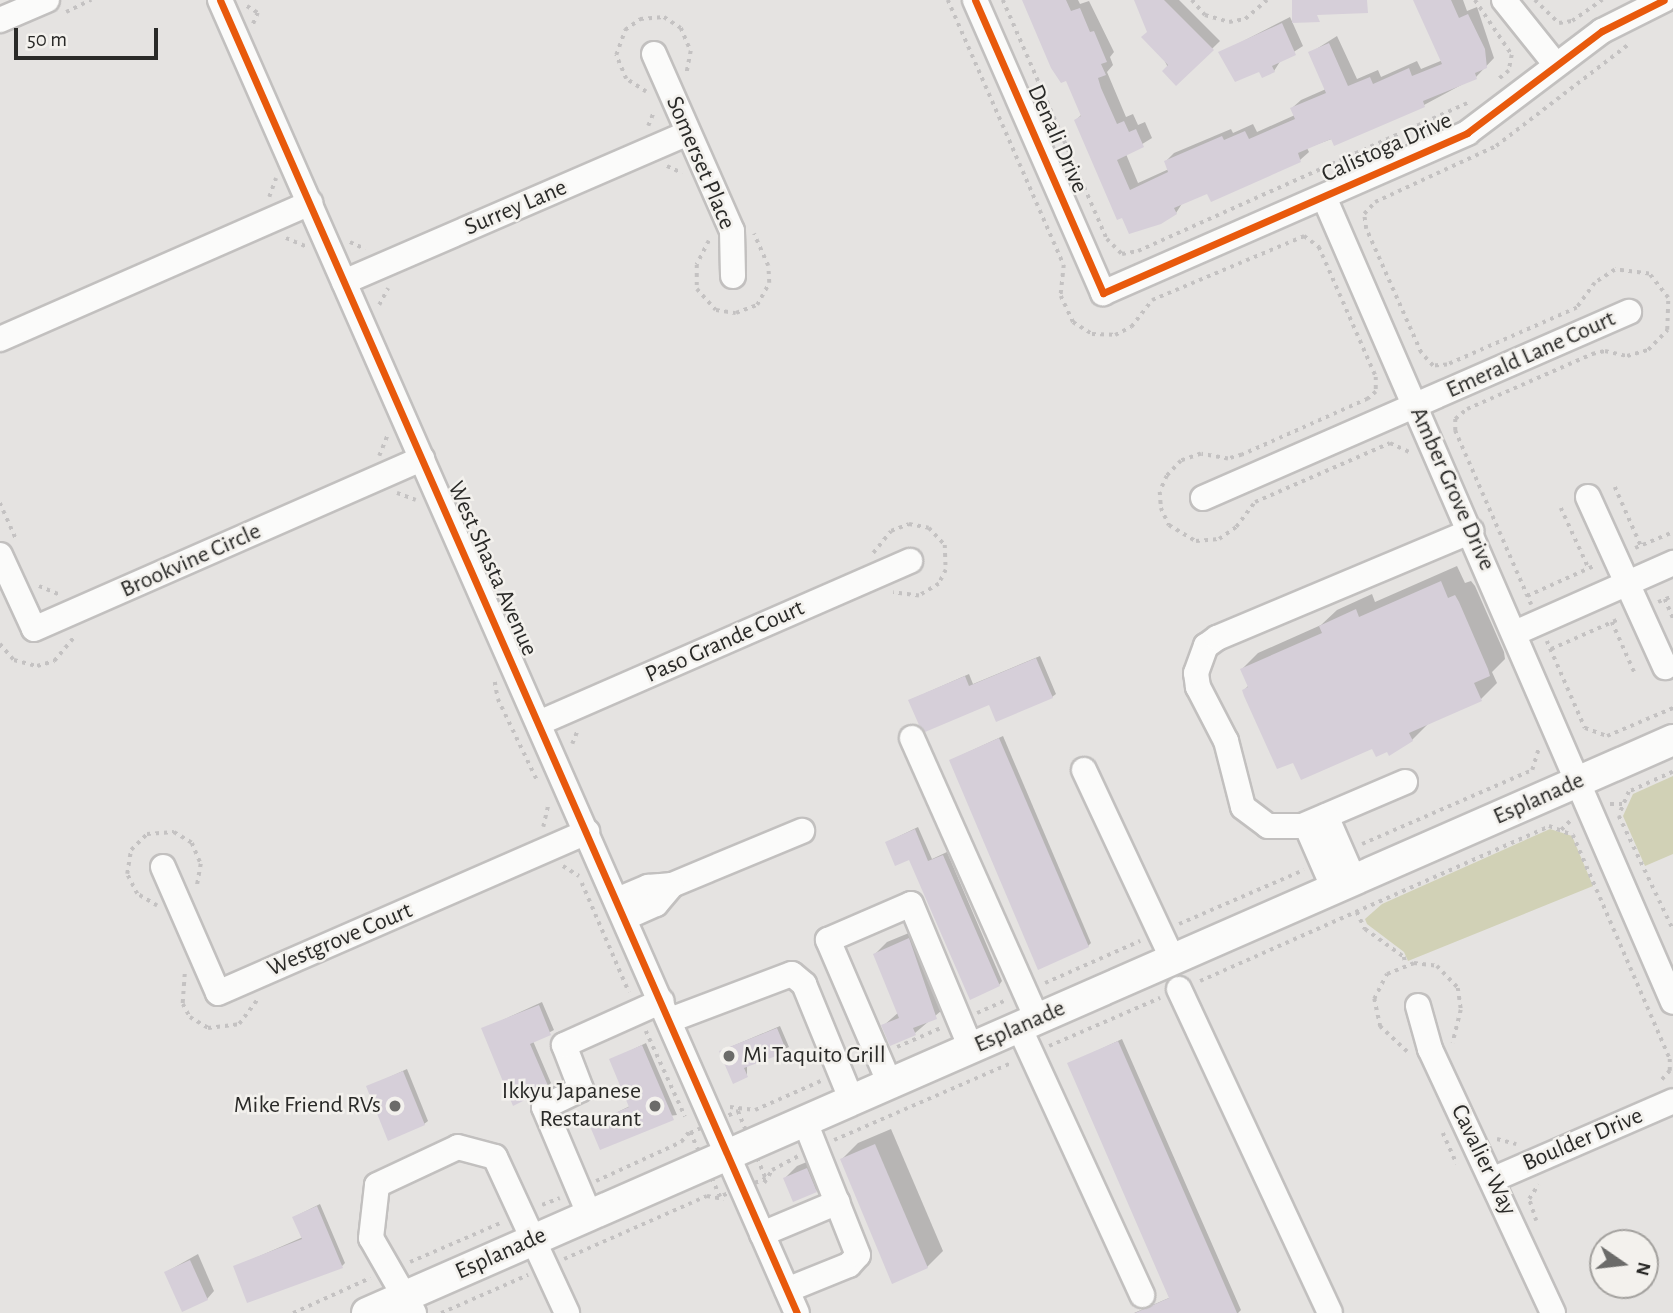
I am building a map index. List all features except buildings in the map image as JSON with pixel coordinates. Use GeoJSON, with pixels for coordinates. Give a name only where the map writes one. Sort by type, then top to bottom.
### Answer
{"type":"FeatureCollection","features":[{"type":"Feature","properties":{"kind":"main road","name":"Esplanade"},"geometry":{"type":"LineString","coordinates":[[367,1313],[410,1305],[536,1239],[584,1202],[728,1155],[810,1135],[852,1101],[1173,960],[1338,871],[1580,781],[1673,740]]}},
{"type":"Feature","properties":{"kind":"street"},"geometry":{"type":"LineString","coordinates":[[0,20],[47,0]]}},
{"type":"Feature","properties":{"kind":"street","name":"West Shasta Avenue"},"geometry":{"type":"LineString","coordinates":[[220,0],[797,1313]]}},
{"type":"Feature","properties":{"kind":"street","name":"Denali Drive"},"geometry":{"type":"LineString","coordinates":[[975,0],[1103,293]]}},
{"type":"Feature","properties":{"kind":"street"},"geometry":{"type":"LineString","coordinates":[[1504,0],[1556,65]]}},
{"type":"Feature","properties":{"kind":"street","name":"Calistoga Drive"},"geometry":{"type":"LineString","coordinates":[[1103,293],[1467,133],[1617,22],[1664,0]]}},
{"type":"Feature","properties":{"kind":"street","name":"Somerset Place"},"geometry":{"type":"LineString","coordinates":[[654,54],[732,231],[733,276]]}},
{"type":"Feature","properties":{"kind":"street","name":"Surrey Lane"},"geometry":{"type":"LineString","coordinates":[[344,282],[688,133]]}},
{"type":"Feature","properties":{"kind":"street","name":"Amber Grove Drive"},"geometry":{"type":"LineString","coordinates":[[1324,197],[1580,781],[1666,967],[1673,1002]]}},
{"type":"Feature","properties":{"kind":"street"},"geometry":{"type":"LineString","coordinates":[[0,339],[310,203]]}},
{"type":"Feature","properties":{"kind":"street","name":"Emerald Lane Court"},"geometry":{"type":"LineString","coordinates":[[1203,498],[1629,312]]}},
{"type":"Feature","properties":{"kind":"street","name":"Brookvine Circle"},"geometry":{"type":"LineString","coordinates":[[10,552],[34,629],[422,459]]}},
{"type":"Feature","properties":{"kind":"street"},"geometry":{"type":"LineString","coordinates":[[1588,497],[1665,667]]}},
{"type":"Feature","properties":{"kind":"street"},"geometry":{"type":"LineString","coordinates":[[1405,782],[1316,820],[1268,826],[1243,807],[1226,741],[1198,687],[1196,673],[1206,646],[1471,531]]}},
{"type":"Feature","properties":{"kind":"street","name":"Paso Grande Court"},"geometry":{"type":"LineString","coordinates":[[539,723],[910,561]]}},
{"type":"Feature","properties":{"kind":"street"},"geometry":{"type":"LineString","coordinates":[[1516,633],[1673,564]]}},
{"type":"Feature","properties":{"kind":"street"},"geometry":{"type":"LineString","coordinates":[[912,738],[1025,992],[1031,1054],[1142,1295]]}},
{"type":"Feature","properties":{"kind":"street"},"geometry":{"type":"LineString","coordinates":[[1084,771],[1173,960]]}},
{"type":"Feature","properties":{"kind":"street"},"geometry":{"type":"LineString","coordinates":[[1316,820],[1338,871]]}},
{"type":"Feature","properties":{"kind":"street"},"geometry":{"type":"LineString","coordinates":[[621,909],[649,887],[672,886],[802,831]]}},
{"type":"Feature","properties":{"kind":"street","name":"Westgrove Court"},"geometry":{"type":"LineString","coordinates":[[163,867],[218,993],[587,832]]}},
{"type":"Feature","properties":{"kind":"street"},"geometry":{"type":"LineString","coordinates":[[890,1084],[828,940],[911,904],[971,1048]]}},
{"type":"Feature","properties":{"kind":"street"},"geometry":{"type":"LineString","coordinates":[[584,1202],[544,1107],[581,1089],[564,1045],[638,1012],[666,1011],[792,974],[804,984],[852,1101]]}},
{"type":"Feature","properties":{"kind":"street"},"geometry":{"type":"LineString","coordinates":[[1180,989],[1329,1313]]}},
{"type":"Feature","properties":{"kind":"street","name":"Cavalier Way"},"geometry":{"type":"LineString","coordinates":[[1418,1006],[1430,1049],[1494,1179],[1553,1313]]}},
{"type":"Feature","properties":{"kind":"street","name":"Boulder Drive"},"geometry":{"type":"LineString","coordinates":[[1494,1179],[1666,1092]]}},
{"type":"Feature","properties":{"kind":"street"},"geometry":{"type":"LineString","coordinates":[[787,1290],[855,1261],[856,1247],[810,1135]]}},
{"type":"Feature","properties":{"kind":"street"},"geometry":{"type":"LineString","coordinates":[[410,1305],[371,1238],[377,1185],[458,1147],[495,1157],[536,1239],[567,1313]]}},
{"type":"Feature","properties":{"kind":"street"},"geometry":{"type":"LineString","coordinates":[[762,1234],[838,1202]]}},
{"type":"Feature","properties":{"kind":"path"},"geometry":{"type":"LineString","coordinates":[[241,0],[258,13],[253,26],[258,37]]}},
{"type":"Feature","properties":{"kind":"path"},"geometry":{"type":"LineString","coordinates":[[948,0],[1064,265],[1062,304],[1073,322],[1092,334],[1115,335],[1131,327],[1152,300],[1304,236],[1319,247],[1376,377],[1376,392],[1368,399],[1242,455],[1228,459],[1201,454],[1181,461],[1167,476],[1160,492],[1161,508],[1169,524],[1190,539],[1219,539],[1236,527],[1251,505],[1384,446],[1400,444],[1412,457]]}},
{"type":"Feature","properties":{"kind":"path"},"geometry":{"type":"LineString","coordinates":[[1003,0],[1107,239],[1122,254],[1138,251],[1440,118],[1474,99]]}},
{"type":"Feature","properties":{"kind":"path"},"geometry":{"type":"LineString","coordinates":[[1192,0],[1205,15],[1229,22],[1245,19],[1267,0]]}},
{"type":"Feature","properties":{"kind":"path"},"geometry":{"type":"LineString","coordinates":[[1475,0],[1512,55],[1509,71],[1491,86]]}},
{"type":"Feature","properties":{"kind":"path"},"geometry":{"type":"LineString","coordinates":[[1535,0],[1559,23],[1572,21],[1602,0]]}},
{"type":"Feature","properties":{"kind":"path"},"geometry":{"type":"LineString","coordinates":[[651,97],[626,79],[616,55],[625,30],[640,19],[664,18],[681,28],[691,51],[687,80]]}},
{"type":"Feature","properties":{"kind":"path"},"geometry":{"type":"LineString","coordinates":[[1636,36],[1496,146],[1375,202],[1364,214],[1366,229],[1421,353],[1433,366],[1447,365],[1577,308],[1595,283],[1615,270],[1649,274],[1668,298],[1667,330],[1648,350],[1627,356],[1605,351],[1592,354],[1467,409],[1455,419],[1455,431],[1585,728],[1607,736],[1673,708]]}},
{"type":"Feature","properties":{"kind":"path"},"geometry":{"type":"LineString","coordinates":[[639,133],[653,120],[654,103]]}},
{"type":"Feature","properties":{"kind":"path"},"geometry":{"type":"LineString","coordinates":[[659,167],[676,169],[688,180]]}},
{"type":"Feature","properties":{"kind":"path"},"geometry":{"type":"LineString","coordinates":[[267,201],[277,176]]}},
{"type":"Feature","properties":{"kind":"path"},"geometry":{"type":"LineString","coordinates":[[710,233],[697,265],[697,289],[716,310],[744,312],[762,299],[769,274],[748,221]]}},
{"type":"Feature","properties":{"kind":"path"},"geometry":{"type":"LineString","coordinates":[[273,243],[285,238],[310,248]]}},
{"type":"Feature","properties":{"kind":"path"},"geometry":{"type":"LineString","coordinates":[[347,238],[355,246],[372,248]]}},
{"type":"Feature","properties":{"kind":"path"},"geometry":{"type":"LineString","coordinates":[[380,314],[382,295],[399,281]]}},
{"type":"Feature","properties":{"kind":"path"},"geometry":{"type":"LineString","coordinates":[[368,461],[378,457],[388,432]]}},
{"type":"Feature","properties":{"kind":"path"},"geometry":{"type":"LineString","coordinates":[[1615,487],[1641,546]]}},
{"type":"Feature","properties":{"kind":"path"},"geometry":{"type":"LineString","coordinates":[[384,497],[395,493],[419,501]]}},
{"type":"Feature","properties":{"kind":"path"},"geometry":{"type":"LineString","coordinates":[[0,503],[10,552]]}},
{"type":"Feature","properties":{"kind":"path"},"geometry":{"type":"LineString","coordinates":[[1561,508],[1589,569]]}},
{"type":"Feature","properties":{"kind":"path"},"geometry":{"type":"LineString","coordinates":[[869,558],[891,531],[909,524],[929,528],[945,545],[946,570],[933,590],[919,596],[886,593]]}},
{"type":"Feature","properties":{"kind":"path"},"geometry":{"type":"LineString","coordinates":[[32,574],[37,586],[61,595]]}},
{"type":"Feature","properties":{"kind":"path"},"geometry":{"type":"LineString","coordinates":[[1551,649],[1673,596]]}},
{"type":"Feature","properties":{"kind":"path"},"geometry":{"type":"LineString","coordinates":[[1665,599],[1673,618]]}},
{"type":"Feature","properties":{"kind":"path"},"geometry":{"type":"LineString","coordinates":[[1612,622],[1636,676]]}},
{"type":"Feature","properties":{"kind":"path"},"geometry":{"type":"LineString","coordinates":[[0,644],[14,660],[37,666],[54,661],[84,627]]}},
{"type":"Feature","properties":{"kind":"path"},"geometry":{"type":"LineString","coordinates":[[497,679],[493,687],[540,786]]}},
{"type":"Feature","properties":{"kind":"path"},"geometry":{"type":"LineString","coordinates":[[572,751],[576,733],[588,723]]}},
{"type":"Feature","properties":{"kind":"path"},"geometry":{"type":"LineString","coordinates":[[878,1056],[1160,933],[1338,871],[1532,770],[1539,749],[1535,738]]}},
{"type":"Feature","properties":{"kind":"path"},"geometry":{"type":"LineString","coordinates":[[1673,772],[1629,792],[1619,816],[1673,929]]}},
{"type":"Feature","properties":{"kind":"path"},"geometry":{"type":"LineString","coordinates":[[534,832],[542,828],[550,809],[545,797]]}},
{"type":"Feature","properties":{"kind":"path"},"geometry":{"type":"LineString","coordinates":[[764,1193],[772,1170],[810,1135],[1031,1054],[1549,826],[1573,835],[1669,1054],[1672,1071],[1666,1092]]}},
{"type":"Feature","properties":{"kind":"path"},"geometry":{"type":"LineString","coordinates":[[162,913],[137,894],[128,874],[131,850],[147,834],[174,832],[192,844],[201,864],[198,897]]}},
{"type":"Feature","properties":{"kind":"path"},"geometry":{"type":"LineString","coordinates":[[293,1313],[522,1212],[584,1202],[681,1142],[690,1133],[690,1123],[678,1105],[577,872],[557,864]]}},
{"type":"Feature","properties":{"kind":"path"},"geometry":{"type":"LineString","coordinates":[[1357,912],[1365,929],[1404,957],[1406,965]]}},
{"type":"Feature","properties":{"kind":"path"},"geometry":{"type":"LineString","coordinates":[[1374,1009],[1381,981],[1406,965],[1430,963],[1455,981],[1462,1003],[1454,1046]]}},
{"type":"Feature","properties":{"kind":"path"},"geometry":{"type":"LineString","coordinates":[[184,966],[183,1004],[190,1017],[208,1028],[220,1030],[239,1024],[265,994]]}},
{"type":"Feature","properties":{"kind":"path"},"geometry":{"type":"LineString","coordinates":[[726,1102],[737,1111],[755,1110],[840,1073]]}},
{"type":"Feature","properties":{"kind":"path"},"geometry":{"type":"LineString","coordinates":[[1492,1132],[1504,1144],[1522,1142]]}},
{"type":"Feature","properties":{"kind":"path"},"geometry":{"type":"LineString","coordinates":[[1534,1216],[1530,1194],[1544,1182]]}},
{"type":"Feature","properties":{"kind":"path"},"geometry":{"type":"LineString","coordinates":[[442,1313],[707,1196]]}},
{"type":"Feature","properties":{"kind":"green space"},"geometry":{"type":"Polygon","coordinates":[[[1673,776],[1673,854],[1645,866],[1623,816],[1633,794],[1673,776]]]}},
{"type":"Feature","properties":{"kind":"green space"},"geometry":{"type":"Polygon","coordinates":[[[1550,829],[1572,836],[1593,886],[1408,961],[1404,952],[1367,924],[1365,919],[1382,904],[1550,829]]]}},
{"type":"Feature","properties":{"kind":"cycle path"},"geometry":{"type":"LineString","coordinates":[[220,0],[797,1313]]}},
{"type":"Feature","properties":{"kind":"cycle path"},"geometry":{"type":"LineString","coordinates":[[975,0],[1103,293],[1467,133],[1602,31],[1664,0]]}},
{"type":"Feature","properties":{"kind":"place","name":"Mi Taquito Grill"},"geometry":{"type":"Point","coordinates":[729,1056]}},
{"type":"Feature","properties":{"kind":"place","name":"Mike Friend RVs"},"geometry":{"type":"Point","coordinates":[395,1106]}},
{"type":"Feature","properties":{"kind":"place","name":"Ikkyu Japanese Restaurant"},"geometry":{"type":"Point","coordinates":[655,1106]}}]}
